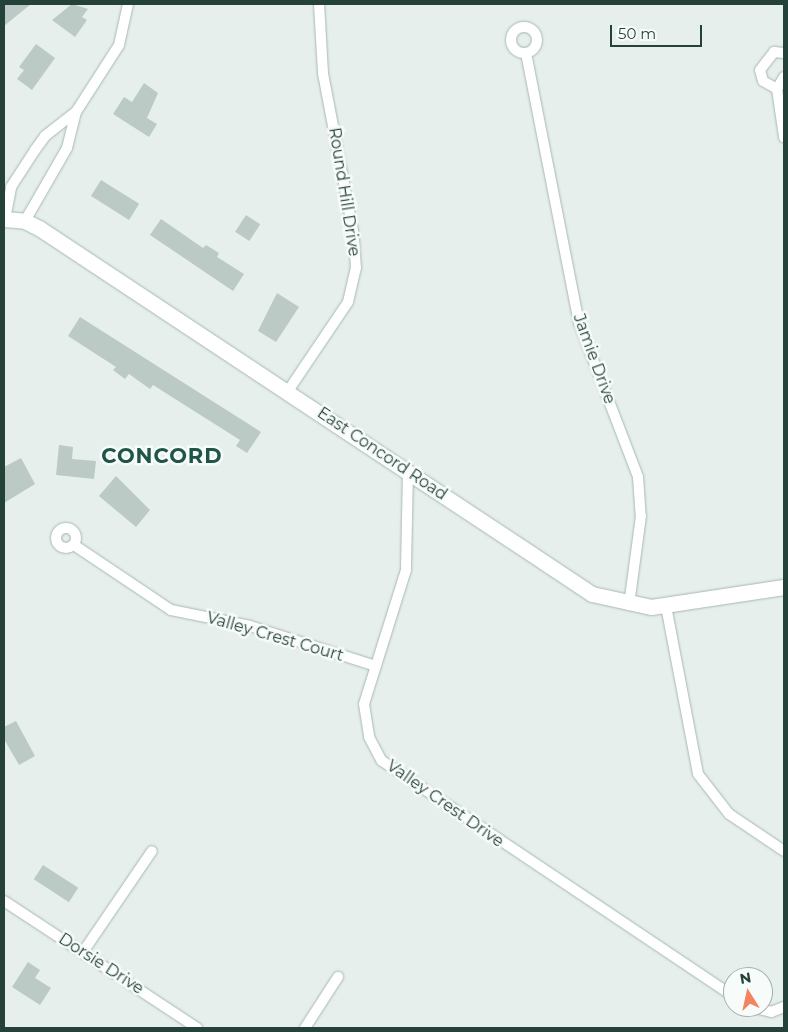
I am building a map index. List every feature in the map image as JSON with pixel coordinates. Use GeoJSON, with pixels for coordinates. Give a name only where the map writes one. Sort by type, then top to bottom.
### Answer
{"type":"FeatureCollection","features":[{"type":"Feature","properties":{"kind":"street"},"geometry":{"type":"LineString","coordinates":[[25,221],[68,148],[76,112],[119,45],[128,4]]}},
{"type":"Feature","properties":{"kind":"street","name":"Round Hill Drive"},"geometry":{"type":"LineString","coordinates":[[288,391],[348,302],[356,268],[354,236],[323,73],[319,4]]}},
{"type":"Feature","properties":{"kind":"street"},"geometry":{"type":"LineString","coordinates":[[777,89],[763,81],[760,70],[774,52],[784,53]]}},
{"type":"Feature","properties":{"kind":"street","name":"Jamie Drive"},"geometry":{"type":"LineString","coordinates":[[526,53],[579,323],[638,477],[641,516],[629,605]]}},
{"type":"Feature","properties":{"kind":"street"},"geometry":{"type":"LineString","coordinates":[[784,77],[777,89],[784,137]]}},
{"type":"Feature","properties":{"kind":"street"},"geometry":{"type":"LineString","coordinates":[[4,196],[44,136],[76,112]]}},
{"type":"Feature","properties":{"kind":"street"},"geometry":{"type":"LineString","coordinates":[[4,219],[11,187]]}},
{"type":"Feature","properties":{"kind":"street","name":"East Concord Road"},"geometry":{"type":"LineString","coordinates":[[4,219],[25,221],[288,391],[572,582],[605,600],[629,605],[666,606],[784,587]]}},
{"type":"Feature","properties":{"kind":"street","name":"Valley Crest Drive"},"geometry":{"type":"LineString","coordinates":[[408,471],[406,570],[364,704],[369,737],[382,761],[723,989]]}},
{"type":"Feature","properties":{"kind":"street","name":"Valley Crest Court"},"geometry":{"type":"LineString","coordinates":[[74,545],[171,610],[250,626],[376,666]]}},
{"type":"Feature","properties":{"kind":"street"},"geometry":{"type":"LineString","coordinates":[[666,606],[698,774],[730,814],[784,851]]}},
{"type":"Feature","properties":{"kind":"street"},"geometry":{"type":"LineString","coordinates":[[83,952],[152,852]]}},
{"type":"Feature","properties":{"kind":"street","name":"Dorsie Drive"},"geometry":{"type":"LineString","coordinates":[[4,901],[197,1028]]}},
{"type":"Feature","properties":{"kind":"street"},"geometry":{"type":"LineString","coordinates":[[305,1028],[338,977]]}},
{"type":"Feature","properties":{"kind":"building"},"geometry":{"type":"Polygon","coordinates":[[[4,4],[31,4],[4,26],[4,4]]]}},
{"type":"Feature","properties":{"kind":"building"},"geometry":{"type":"Polygon","coordinates":[[[72,4],[88,9],[82,17],[87,20],[75,37],[52,20],[72,4]]]}},
{"type":"Feature","properties":{"kind":"building"},"geometry":{"type":"Polygon","coordinates":[[[36,44],[55,58],[32,90],[17,79],[24,70],[19,67],[36,44]]]}},
{"type":"Feature","properties":{"kind":"building"},"geometry":{"type":"Polygon","coordinates":[[[144,83],[158,93],[147,118],[157,124],[149,137],[113,114],[124,97],[132,102],[144,83]]]}},
{"type":"Feature","properties":{"kind":"building"},"geometry":{"type":"Polygon","coordinates":[[[101,180],[139,204],[129,220],[91,196],[101,180]]]}},
{"type":"Feature","properties":{"kind":"building"},"geometry":{"type":"Polygon","coordinates":[[[246,215],[260,224],[249,241],[235,232],[246,215]]]}},
{"type":"Feature","properties":{"kind":"building"},"geometry":{"type":"Polygon","coordinates":[[[161,219],[203,248],[206,245],[219,253],[217,257],[244,274],[233,291],[150,235],[161,219]]]}},
{"type":"Feature","properties":{"kind":"building"},"geometry":{"type":"Polygon","coordinates":[[[277,293],[299,307],[276,342],[258,331],[277,293]]]}},
{"type":"Feature","properties":{"kind":"building"},"geometry":{"type":"Polygon","coordinates":[[[80,317],[261,432],[247,453],[236,446],[240,440],[153,385],[150,389],[129,374],[125,379],[113,370],[116,367],[68,336],[80,317]]]}},
{"type":"Feature","properties":{"kind":"building"},"geometry":{"type":"Polygon","coordinates":[[[59,445],[73,447],[72,459],[96,461],[94,479],[56,475],[59,445]]]}},
{"type":"Feature","properties":{"kind":"building"},"geometry":{"type":"Polygon","coordinates":[[[21,458],[35,484],[4,503],[4,467],[21,458]]]}},
{"type":"Feature","properties":{"kind":"building"},"geometry":{"type":"Polygon","coordinates":[[[116,476],[150,510],[136,527],[99,496],[116,476]]]}},
{"type":"Feature","properties":{"kind":"building"},"geometry":{"type":"Polygon","coordinates":[[[16,721],[35,756],[19,765],[4,739],[4,727],[16,721]]]}},
{"type":"Feature","properties":{"kind":"building"},"geometry":{"type":"Polygon","coordinates":[[[43,865],[78,888],[69,902],[34,879],[43,865]]]}},
{"type":"Feature","properties":{"kind":"building"},"geometry":{"type":"Polygon","coordinates":[[[28,962],[40,970],[35,978],[51,988],[40,1005],[12,987],[28,962]]]}},
{"type":"Feature","properties":{"kind":"district","name":"CONCORD"},"geometry":{"type":"Point","coordinates":[162,456]}}]}
